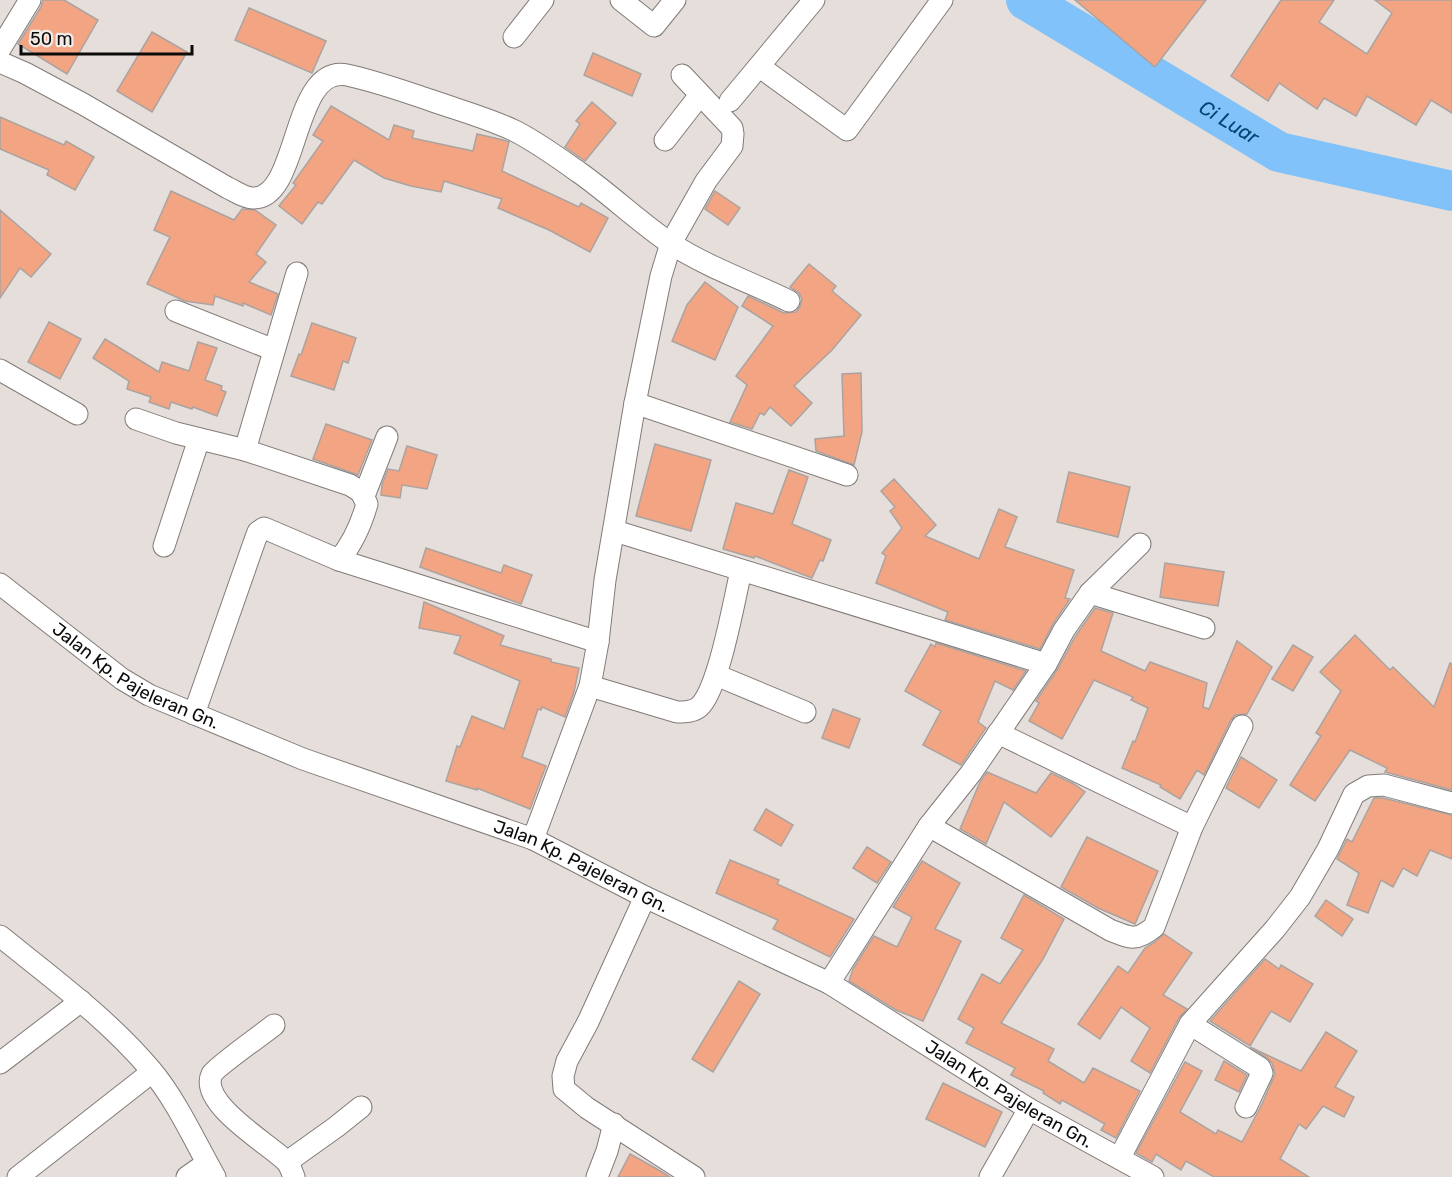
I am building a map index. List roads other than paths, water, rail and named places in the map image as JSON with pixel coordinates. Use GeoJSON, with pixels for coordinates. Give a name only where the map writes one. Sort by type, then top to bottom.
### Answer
{"type":"FeatureCollection","features":[{"type":"Feature","properties":{"kind":"street"},"geometry":{"type":"LineString","coordinates":[[0,49],[30,0]]}},
{"type":"Feature","properties":{"kind":"street"},"geometry":{"type":"LineString","coordinates":[[514,37],[543,0]]}},
{"type":"Feature","properties":{"kind":"street"},"geometry":{"type":"LineString","coordinates":[[621,0],[654,26],[675,0]]}},
{"type":"Feature","properties":{"kind":"street"},"geometry":{"type":"LineString","coordinates":[[730,101],[814,0]]}},
{"type":"Feature","properties":{"kind":"street"},"geometry":{"type":"LineString","coordinates":[[760,67],[847,130],[942,0]]}},
{"type":"Feature","properties":{"kind":"street"},"geometry":{"type":"LineString","coordinates":[[0,62],[83,104],[228,188],[256,199],[271,192],[282,174],[308,102],[328,78],[345,75],[398,89],[518,132],[579,172],[671,243],[789,301]]}},
{"type":"Feature","properties":{"kind":"street"},"geometry":{"type":"LineString","coordinates":[[533,839],[590,686],[634,403],[661,276],[671,243],[706,181],[732,146],[732,128],[681,75]]}},
{"type":"Feature","properties":{"kind":"street"},"geometry":{"type":"LineString","coordinates":[[664,140],[700,95]]}},
{"type":"Feature","properties":{"kind":"street"},"geometry":{"type":"LineString","coordinates":[[245,450],[297,273]]}},
{"type":"Feature","properties":{"kind":"street"},"geometry":{"type":"LineString","coordinates":[[177,311],[274,350]]}},
{"type":"Feature","properties":{"kind":"street"},"geometry":{"type":"LineString","coordinates":[[0,370],[77,414]]}},
{"type":"Feature","properties":{"kind":"street"},"geometry":{"type":"LineString","coordinates":[[634,403],[846,475]]}},
{"type":"Feature","properties":{"kind":"street"},"geometry":{"type":"LineString","coordinates":[[135,419],[199,439],[245,450],[350,485],[364,496],[367,504],[363,519],[350,546],[339,560]]}},
{"type":"Feature","properties":{"kind":"street"},"geometry":{"type":"LineString","coordinates":[[364,496],[387,437]]}},
{"type":"Feature","properties":{"kind":"street"},"geometry":{"type":"LineString","coordinates":[[164,546],[199,439]]}},
{"type":"Feature","properties":{"kind":"street"},"geometry":{"type":"LineString","coordinates":[[195,714],[260,529],[264,528],[339,560],[598,642]]}},
{"type":"Feature","properties":{"kind":"street"},"geometry":{"type":"LineString","coordinates":[[615,531],[1046,664]]}},
{"type":"Feature","properties":{"kind":"street"},"geometry":{"type":"LineString","coordinates":[[829,983],[930,826],[971,773],[1046,664],[1064,630],[1090,593],[1140,544]]}},
{"type":"Feature","properties":{"kind":"street"},"geometry":{"type":"LineString","coordinates":[[590,686],[677,712],[688,712],[698,708],[708,694],[716,675],[741,571]]}},
{"type":"Feature","properties":{"kind":"street","name":"Jalan Kp. Pajeleran Gn."},"geometry":{"type":"LineString","coordinates":[[0,584],[122,679],[149,695],[324,767],[533,839],[645,897],[829,983],[1029,1109],[1153,1177]]}},
{"type":"Feature","properties":{"kind":"street"},"geometry":{"type":"LineString","coordinates":[[1090,593],[1204,628]]}},
{"type":"Feature","properties":{"kind":"street"},"geometry":{"type":"LineString","coordinates":[[716,675],[805,712]]}},
{"type":"Feature","properties":{"kind":"street"},"geometry":{"type":"LineString","coordinates":[[930,826],[1110,930],[1128,938],[1137,938],[1154,927],[1192,827],[1242,726]]}},
{"type":"Feature","properties":{"kind":"street"},"geometry":{"type":"LineString","coordinates":[[998,733],[1192,827]]}},
{"type":"Feature","properties":{"kind":"street"},"geometry":{"type":"LineString","coordinates":[[1120,1157],[1190,1024],[1275,929],[1300,897],[1328,849],[1354,794],[1368,786],[1384,785],[1452,803]]}},
{"type":"Feature","properties":{"kind":"street"},"geometry":{"type":"LineString","coordinates":[[645,897],[588,1022],[567,1061],[563,1076],[564,1089],[587,1108],[694,1177]]}},
{"type":"Feature","properties":{"kind":"street"},"geometry":{"type":"LineString","coordinates":[[0,936],[81,1001],[121,1038],[152,1072],[185,1122],[211,1170],[187,1177]]}},
{"type":"Feature","properties":{"kind":"street"},"geometry":{"type":"LineString","coordinates":[[0,1063],[81,1001]]}},
{"type":"Feature","properties":{"kind":"street"},"geometry":{"type":"LineString","coordinates":[[1190,1024],[1260,1068],[1262,1073],[1246,1107]]}},
{"type":"Feature","properties":{"kind":"street"},"geometry":{"type":"LineString","coordinates":[[274,1025],[212,1074],[211,1087],[216,1101],[291,1170],[336,1127],[362,1107]]}},
{"type":"Feature","properties":{"kind":"street"},"geometry":{"type":"LineString","coordinates":[[18,1177],[152,1072]]}},
{"type":"Feature","properties":{"kind":"street"},"geometry":{"type":"LineString","coordinates":[[990,1177],[1029,1109]]}},
{"type":"Feature","properties":{"kind":"street"},"geometry":{"type":"LineString","coordinates":[[597,1177],[614,1124]]}},
{"type":"Feature","properties":{"kind":"waterway","name":"Ci Luar"},"geometry":{"type":"LineString","coordinates":[[1026,0],[1279,152],[1452,191]]}}]}
